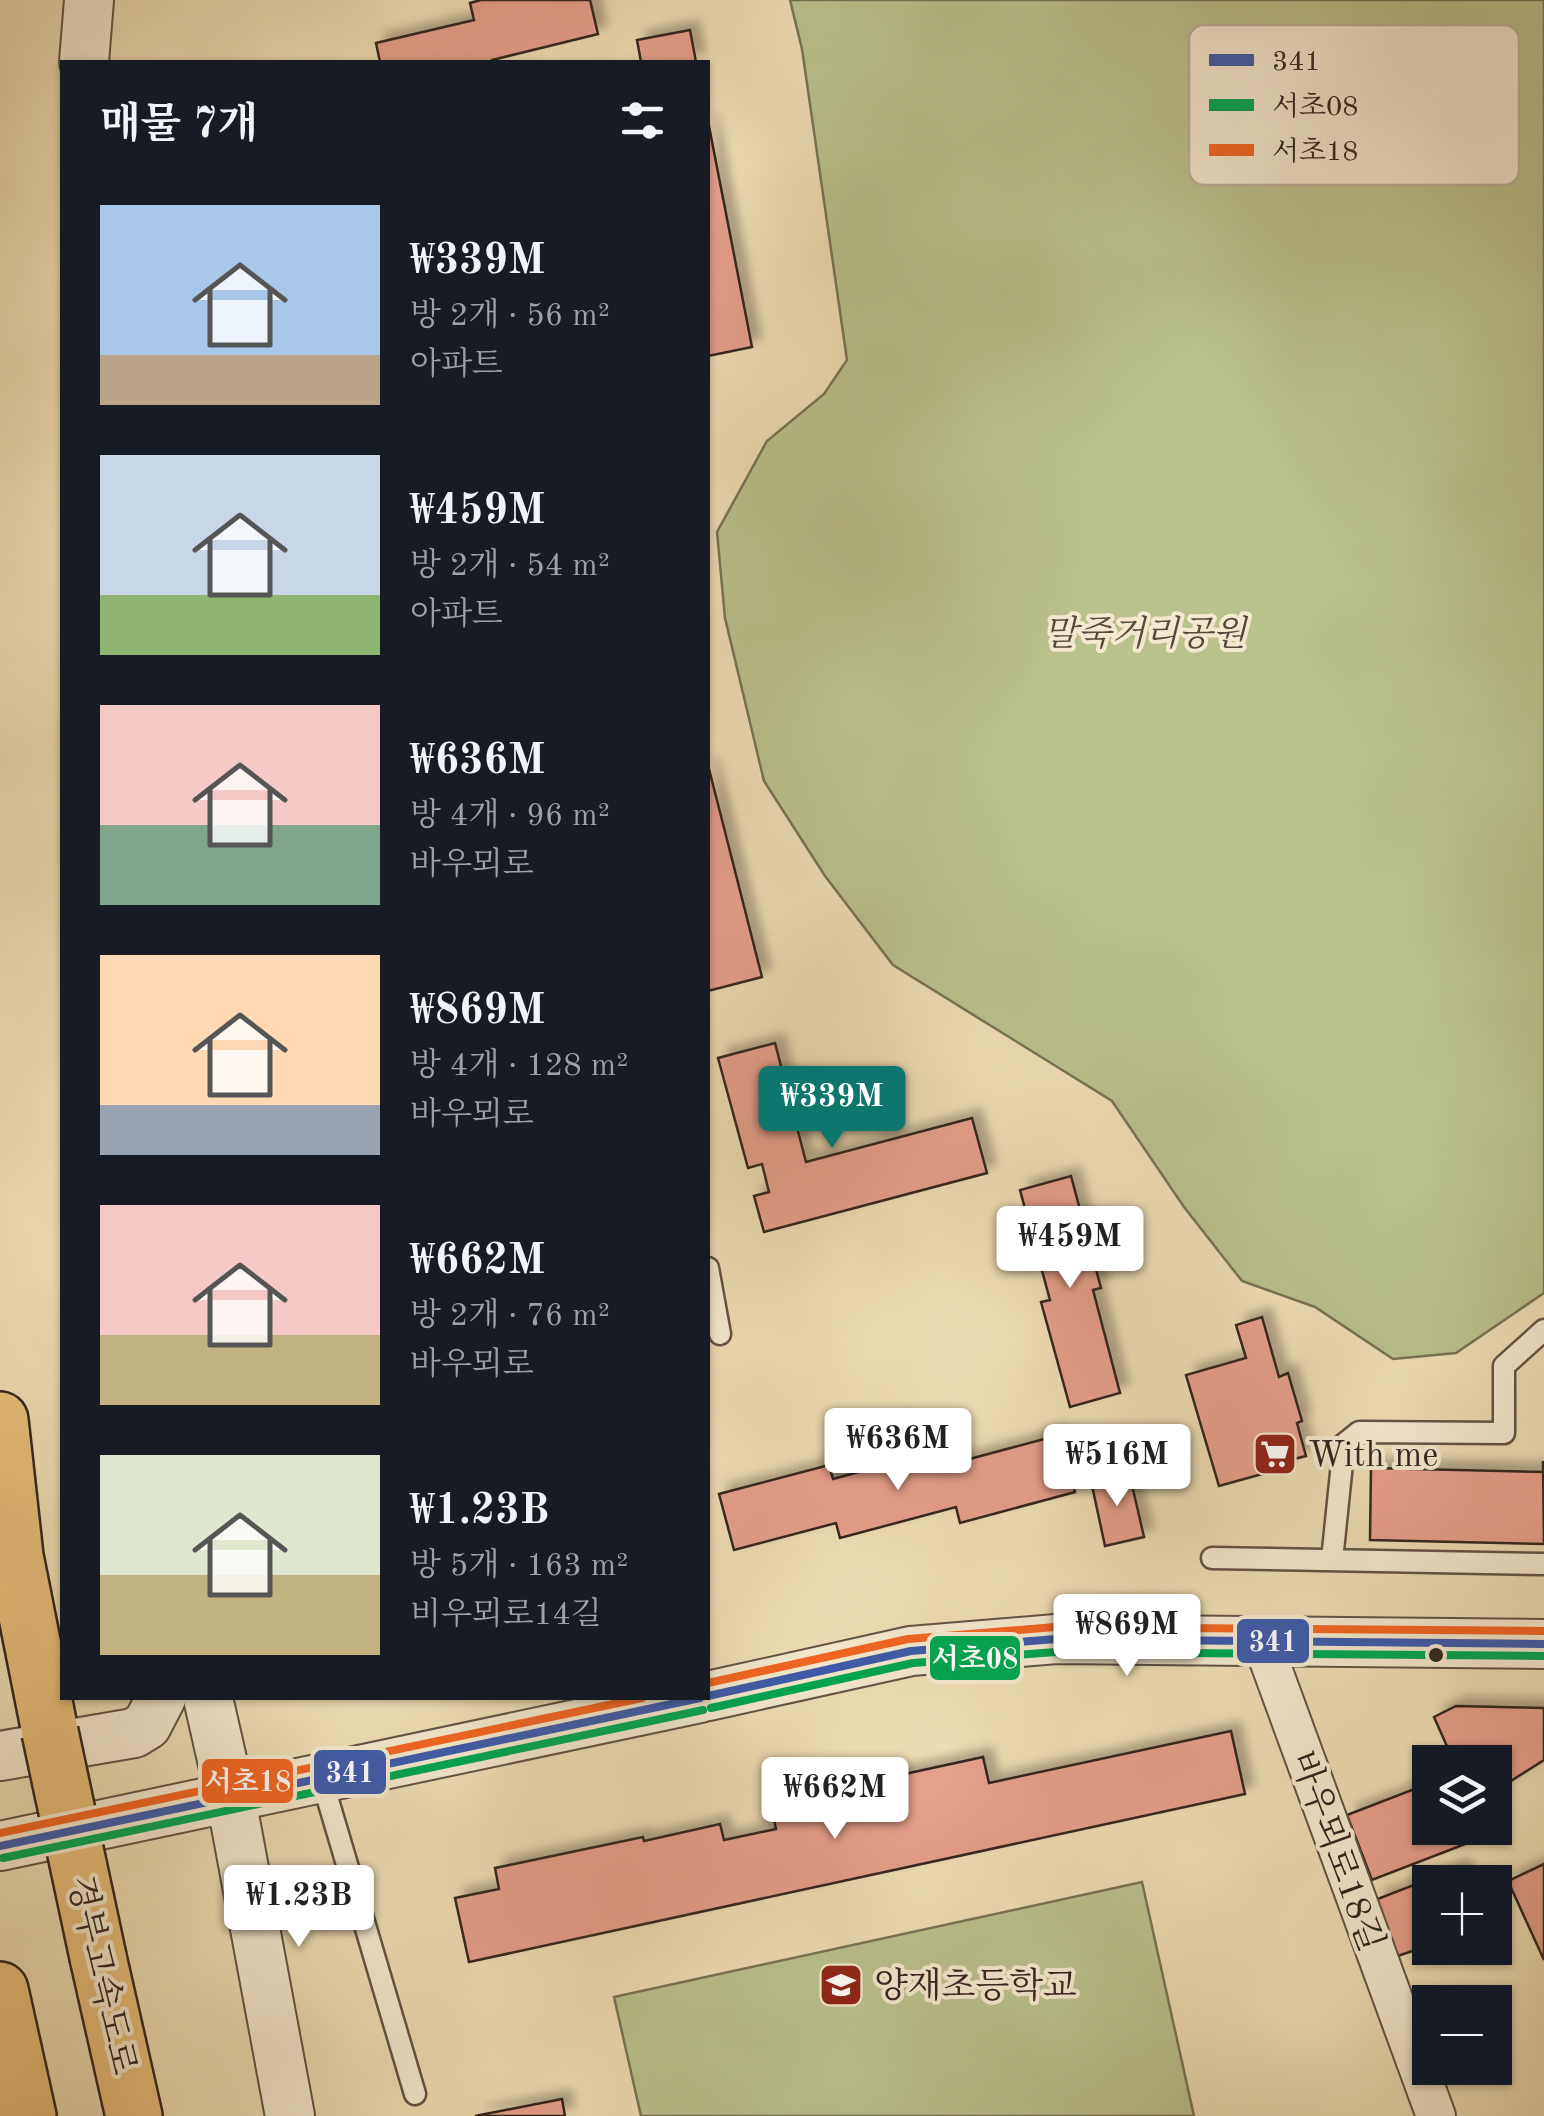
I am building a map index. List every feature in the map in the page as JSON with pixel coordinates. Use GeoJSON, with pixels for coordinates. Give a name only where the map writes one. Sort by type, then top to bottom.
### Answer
{"type":"FeatureCollection","features":[{"type":"Feature","properties":{"kind":"highway","name":"경부고속도로"},"geometry":{"type":"LineString","coordinates":[[0,1420],[15,1556],[134,2116]]}},
{"type":"Feature","properties":{"kind":"highway"},"geometry":{"type":"LineString","coordinates":[[0,1990],[28,2116]]}},
{"type":"Feature","properties":{"kind":"street"},"geometry":{"type":"LineString","coordinates":[[84,60],[89,0]]}},
{"type":"Feature","properties":{"kind":"street"},"geometry":{"type":"LineString","coordinates":[[710,1696],[911,1651],[1056,1639],[1544,1644]]}},
{"type":"Feature","properties":{"kind":"street","name":"바우뫼로18길"},"geometry":{"type":"LineString","coordinates":[[1262,1641],[1436,2116]]}},
{"type":"Feature","properties":{"kind":"street"},"geometry":{"type":"LineString","coordinates":[[0,1756],[134,1733],[147,1725],[160,1700]]}},
{"type":"Feature","properties":{"kind":"street"},"geometry":{"type":"LineString","coordinates":[[208,1700],[232,1799],[290,2116]]}},
{"type":"Feature","properties":{"kind":"street"},"geometry":{"type":"LineString","coordinates":[[0,1846],[691,1700]]}},
{"type":"Feature","properties":{"kind":"lane"},"geometry":{"type":"LineString","coordinates":[[710,1279],[720,1334]]}},
{"type":"Feature","properties":{"kind":"lane"},"geometry":{"type":"LineString","coordinates":[[1332,1560],[1344,1444],[1359,1432],[1504,1433],[1504,1366],[1544,1330]]}},
{"type":"Feature","properties":{"kind":"lane"},"geometry":{"type":"LineString","coordinates":[[1212,1558],[1544,1564]]}},
{"type":"Feature","properties":{"kind":"lane"},"geometry":{"type":"LineString","coordinates":[[322,1780],[415,2094]]}},
{"type":"Feature","properties":{"kind":"green space","name":"말죽거리공원"},"geometry":{"type":"Polygon","coordinates":[[[790,0],[1544,0],[1544,1293],[1456,1353],[1393,1359],[1315,1307],[1242,1281],[1184,1207],[1112,1101],[893,965],[825,876],[764,781],[725,618],[717,532],[767,441],[824,394],[847,360],[802,49],[790,0]]]}},
{"type":"Feature","properties":{"kind":"green space"},"geometry":{"type":"Polygon","coordinates":[[[1142,1882],[1194,2116],[641,2116],[614,1997],[1142,1882]]]}},
{"type":"Feature","properties":{"kind":"building"},"geometry":{"type":"Polygon","coordinates":[[[590,0],[598,34],[492,60],[380,60],[376,43],[474,20],[470,3],[590,0]]]}},
{"type":"Feature","properties":{"kind":"building"},"geometry":{"type":"Polygon","coordinates":[[[690,30],[696,60],[641,60],[637,40],[690,30]]]}},
{"type":"Feature","properties":{"kind":"building"},"geometry":{"type":"Polygon","coordinates":[[[710,131],[752,347],[710,356],[710,131]]]}},
{"type":"Feature","properties":{"kind":"building"},"geometry":{"type":"Polygon","coordinates":[[[710,773],[762,977],[710,990],[710,773]]]}},
{"type":"Feature","properties":{"kind":"building"},"geometry":{"type":"Polygon","coordinates":[[[775,1043],[806,1162],[972,1118],[987,1173],[764,1232],[754,1196],[769,1192],[762,1164],[748,1168],[718,1058],[775,1043]]]}},
{"type":"Feature","properties":{"kind":"building"},"geometry":{"type":"Polygon","coordinates":[[[1071,1176],[1101,1288],[1093,1290],[1120,1393],[1070,1407],[1041,1302],[1050,1300],[1020,1190],[1071,1176]]]}},
{"type":"Feature","properties":{"kind":"building"},"geometry":{"type":"Polygon","coordinates":[[[1262,1317],[1279,1377],[1288,1373],[1302,1421],[1297,1423],[1306,1456],[1282,1462],[1284,1468],[1219,1486],[1186,1375],[1246,1358],[1236,1325],[1262,1317]]]}},
{"type":"Feature","properties":{"kind":"building"},"geometry":{"type":"Polygon","coordinates":[[[1059,1435],[1075,1492],[960,1523],[956,1507],[840,1538],[836,1523],[734,1550],[719,1494],[829,1465],[833,1479],[947,1448],[951,1464],[1059,1435]]]}},
{"type":"Feature","properties":{"kind":"building"},"geometry":{"type":"Polygon","coordinates":[[[1543,1461],[1544,1544],[1370,1540],[1371,1468],[1543,1472],[1543,1461]]]}},
{"type":"Feature","properties":{"kind":"building"},"geometry":{"type":"Polygon","coordinates":[[[1129,1472],[1144,1537],[1105,1546],[1091,1481],[1129,1472]]]}},
{"type":"Feature","properties":{"kind":"building"},"geometry":{"type":"Polygon","coordinates":[[[1456,1706],[1544,1708],[1544,1760],[1512,1780],[1512,1745],[1446,1745],[1434,1717],[1456,1706]]]}},
{"type":"Feature","properties":{"kind":"building"},"geometry":{"type":"Polygon","coordinates":[[[1231,1731],[1245,1794],[469,1962],[455,1898],[499,1889],[495,1868],[720,1824],[724,1840],[776,1829],[771,1803],[983,1757],[989,1783],[1231,1731]]]}},
{"type":"Feature","properties":{"kind":"building"},"geometry":{"type":"Polygon","coordinates":[[[1412,1790],[1412,1845],[1463,1845],[1372,1880],[1347,1815],[1412,1790]]]}},
{"type":"Feature","properties":{"kind":"building"},"geometry":{"type":"Polygon","coordinates":[[[1544,1864],[1544,1960],[1512,1890],[1512,1879],[1544,1864]]]}},
{"type":"Feature","properties":{"kind":"building"},"geometry":{"type":"Polygon","coordinates":[[[1412,1886],[1412,1951],[1395,1957],[1375,1900],[1412,1886]]]}},
{"type":"Feature","properties":{"kind":"building"},"geometry":{"type":"Polygon","coordinates":[[[562,2099],[565,2116],[475,2116],[562,2099]]]}},
{"type":"Feature","properties":{"kind":"transit line","name":"서초18"},"geometry":{"type":"LineString","coordinates":[[710,1683],[908,1639],[1055,1627],[1544,1631]]}},
{"type":"Feature","properties":{"kind":"transit line","name":"341"},"geometry":{"type":"LineString","coordinates":[[710,1696],[911,1651],[1056,1639],[1544,1644]]}},
{"type":"Feature","properties":{"kind":"transit line","name":"서초08"},"geometry":{"type":"LineString","coordinates":[[711,1708],[913,1663],[1056,1652],[1544,1656]]}},
{"type":"Feature","properties":{"kind":"transit line","name":"서초18"},"geometry":{"type":"LineString","coordinates":[[0,1833],[632,1700]]}},
{"type":"Feature","properties":{"kind":"transit line","name":"341"},"geometry":{"type":"LineString","coordinates":[[0,1846],[691,1700]]}},
{"type":"Feature","properties":{"kind":"transit line","name":"서초08"},"geometry":{"type":"LineString","coordinates":[[3,1858],[703,1710]]}},
{"type":"Feature","properties":{"kind":"place","name":"With me"},"geometry":{"type":"Point","coordinates":[1275,1454]}},
{"type":"Feature","properties":{"kind":"place","name":"양재초등학교"},"geometry":{"type":"Point","coordinates":[841,1985]}}]}
